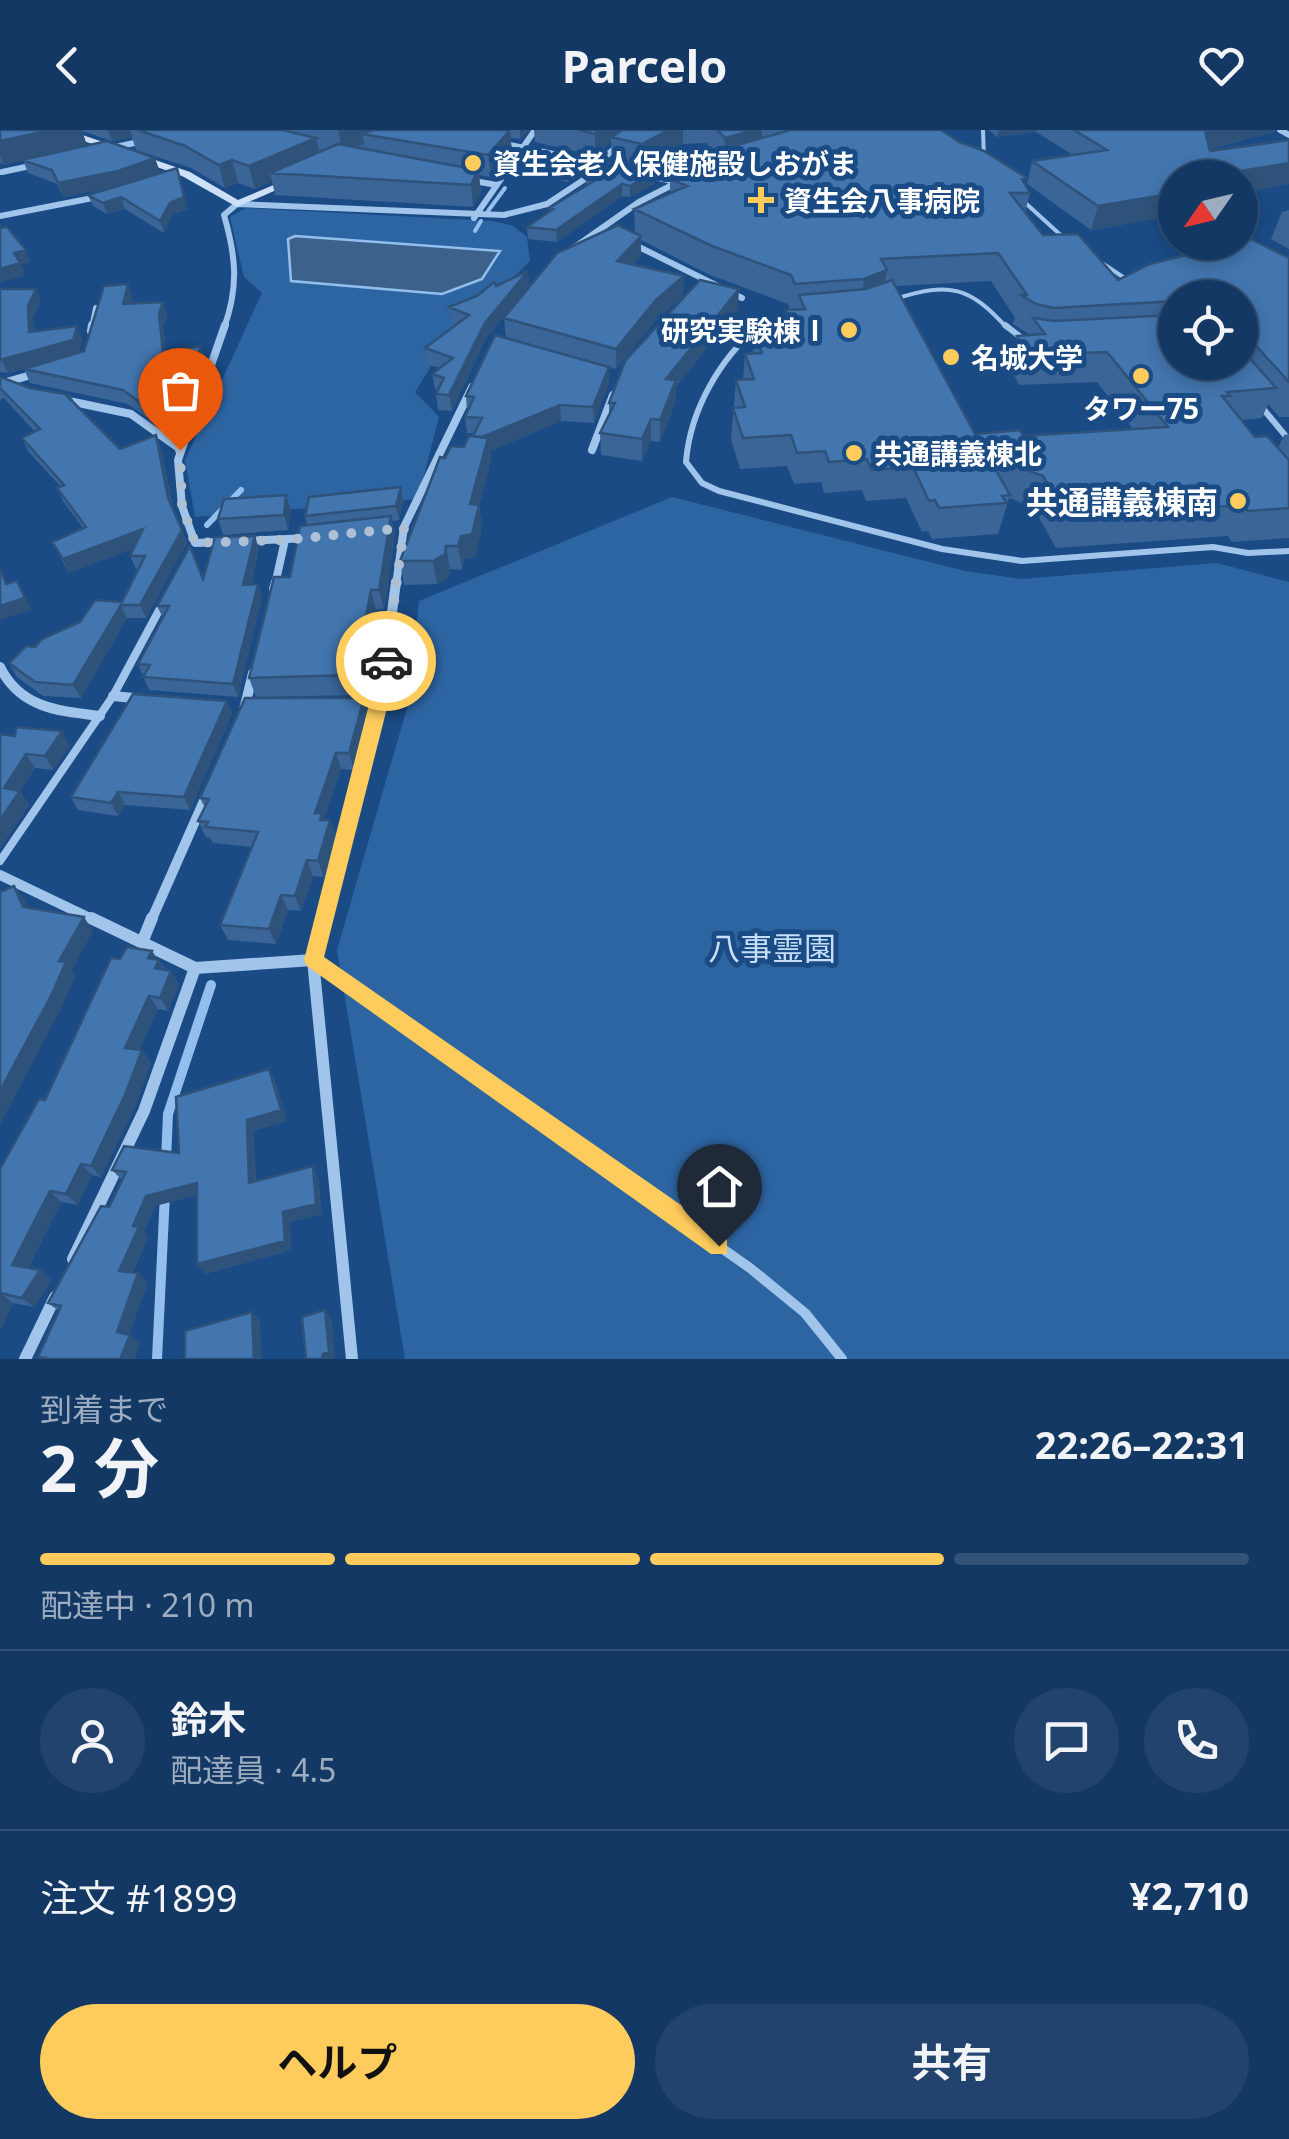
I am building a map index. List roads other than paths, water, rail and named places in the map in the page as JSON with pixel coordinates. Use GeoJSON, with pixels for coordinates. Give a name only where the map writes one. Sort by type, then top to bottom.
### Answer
{"type":"FeatureCollection","features":[{"type":"Feature","properties":{"kind":"street"},"geometry":{"type":"LineString","coordinates":[[58,130],[180,172],[237,204],[474,218],[547,204],[601,164],[624,141],[645,130]]}},
{"type":"Feature","properties":{"kind":"street"},"geometry":{"type":"LineString","coordinates":[[474,218],[535,130]]}},
{"type":"Feature","properties":{"kind":"street"},"geometry":{"type":"LineString","coordinates":[[1280,130],[1289,135]]}},
{"type":"Feature","properties":{"kind":"street"},"geometry":{"type":"LineString","coordinates":[[92,152],[161,137]]}},
{"type":"Feature","properties":{"kind":"street"},"geometry":{"type":"LineString","coordinates":[[491,142],[623,169]]}},
{"type":"Feature","properties":{"kind":"street"},"geometry":{"type":"LineString","coordinates":[[2,172],[38,164]]}},
{"type":"Feature","properties":{"kind":"street"},"geometry":{"type":"LineString","coordinates":[[161,178],[180,172]]}},
{"type":"Feature","properties":{"kind":"street"},"geometry":{"type":"LineString","coordinates":[[310,173],[237,204],[224,215],[235,252],[238,292],[191,434],[179,455],[182,506],[195,543],[325,536]]}},
{"type":"Feature","properties":{"kind":"street"},"geometry":{"type":"LineString","coordinates":[[641,174],[676,182]]}},
{"type":"Feature","properties":{"kind":"street"},"geometry":{"type":"LineString","coordinates":[[459,178],[497,185]]}},
{"type":"Feature","properties":{"kind":"street"},"geometry":{"type":"LineString","coordinates":[[565,253],[676,182],[693,178]]}},
{"type":"Feature","properties":{"kind":"street"},"geometry":{"type":"LineString","coordinates":[[0,216],[106,196]]}},
{"type":"Feature","properties":{"kind":"street"},"geometry":{"type":"LineString","coordinates":[[601,228],[742,298]]}},
{"type":"Feature","properties":{"kind":"street"},"geometry":{"type":"LineString","coordinates":[[694,294],[708,282]]}},
{"type":"Feature","properties":{"kind":"street"},"geometry":{"type":"LineString","coordinates":[[88,342],[96,308]]}},
{"type":"Feature","properties":{"kind":"street"},"geometry":{"type":"LineString","coordinates":[[2,381],[53,368]]}},
{"type":"Feature","properties":{"kind":"street"},"geometry":{"type":"LineString","coordinates":[[352,1359],[313,960],[380,704],[404,528],[476,377]]}},
{"type":"Feature","properties":{"kind":"street"},"geometry":{"type":"LineString","coordinates":[[592,450],[619,378]]}},
{"type":"Feature","properties":{"kind":"street"},"geometry":{"type":"LineString","coordinates":[[2,381],[16,388]]}},
{"type":"Feature","properties":{"kind":"street"},"geometry":{"type":"LineString","coordinates":[[54,399],[104,404],[131,414],[179,455]]}},
{"type":"Feature","properties":{"kind":"street"},"geometry":{"type":"LineString","coordinates":[[384,530],[404,528]]}},
{"type":"Feature","properties":{"kind":"street"},"geometry":{"type":"LineString","coordinates":[[272,596],[285,540]]}},
{"type":"Feature","properties":{"kind":"street"},"geometry":{"type":"LineString","coordinates":[[238,724],[259,651]]}},
{"type":"Feature","properties":{"kind":"street"},"geometry":{"type":"LineString","coordinates":[[0,666],[3,684],[40,708],[100,716]]}},
{"type":"Feature","properties":{"kind":"street"},"geometry":{"type":"LineString","coordinates":[[113,696],[151,699]]}},
{"type":"Feature","properties":{"kind":"street"},"geometry":{"type":"LineString","coordinates":[[361,704],[380,704]]}},
{"type":"Feature","properties":{"kind":"street"},"geometry":{"type":"LineString","coordinates":[[226,705],[265,706]]}},
{"type":"Feature","properties":{"kind":"street"},"geometry":{"type":"LineString","coordinates":[[143,940],[214,778]]}},
{"type":"Feature","properties":{"kind":"street"},"geometry":{"type":"LineString","coordinates":[[0,875],[195,968],[313,960]]}},
{"type":"Feature","properties":{"kind":"street"},"geometry":{"type":"LineString","coordinates":[[67,1270],[144,1111],[195,968]]}},
{"type":"Feature","properties":{"kind":"street"},"geometry":{"type":"LineString","coordinates":[[25,1359],[59,1288]]}},
{"type":"Feature","properties":{"kind":"lane"},"geometry":{"type":"LineString","coordinates":[[983,130],[984,164]]}},
{"type":"Feature","properties":{"kind":"lane"},"geometry":{"type":"LineString","coordinates":[[1010,191],[1069,243]]}},
{"type":"Feature","properties":{"kind":"lane"},"geometry":{"type":"LineString","coordinates":[[1099,262],[1133,283]]}},
{"type":"Feature","properties":{"kind":"lane"},"geometry":{"type":"LineString","coordinates":[[886,304],[903,296],[968,293],[986,303],[1008,332],[1036,342]]}},
{"type":"Feature","properties":{"kind":"lane"},"geometry":{"type":"LineString","coordinates":[[798,317],[762,323],[709,386],[694,416],[686,449],[686,462],[702,483],[736,497],[942,549],[1022,561],[1212,548],[1248,553],[1289,551]]}},
{"type":"Feature","properties":{"kind":"lane"},"geometry":{"type":"LineString","coordinates":[[1256,401],[1289,442],[1275,446]]}},
{"type":"Feature","properties":{"kind":"lane"},"geometry":{"type":"LineString","coordinates":[[186,560],[195,543]]}},
{"type":"Feature","properties":{"kind":"lane"},"geometry":{"type":"LineString","coordinates":[[0,861],[113,696],[168,594]]}},
{"type":"Feature","properties":{"kind":"lane"},"geometry":{"type":"LineString","coordinates":[[313,960],[750,1268],[805,1313],[842,1359]]}},
{"type":"Feature","properties":{"kind":"waterway"},"geometry":{"type":"LineString","coordinates":[[488,211],[505,188]]}},
{"type":"Feature","properties":{"kind":"waterway"},"geometry":{"type":"LineString","coordinates":[[475,231],[481,221]]}},
{"type":"Feature","properties":{"kind":"waterway"},"geometry":{"type":"LineString","coordinates":[[207,525],[241,490]]}},
{"type":"Feature","properties":{"kind":"waterway"},"geometry":{"type":"LineString","coordinates":[[166,1160],[168,1114],[211,985]]}},
{"type":"Feature","properties":{"kind":"waterway"},"geometry":{"type":"LineString","coordinates":[[157,1359],[165,1194]]}},
{"type":"Feature","properties":{"kind":"place","name":"資生会老人保健施設しおがま"},"geometry":{"type":"Point","coordinates":[473,163]}},
{"type":"Feature","properties":{"kind":"place","name":"資生会八事病院"},"geometry":{"type":"Point","coordinates":[761,200]}},
{"type":"Feature","properties":{"kind":"place","name":"研究実験棟Ⅰ"},"geometry":{"type":"Point","coordinates":[849,330]}},
{"type":"Feature","properties":{"kind":"place","name":"名城大学"},"geometry":{"type":"Point","coordinates":[951,357]}},
{"type":"Feature","properties":{"kind":"place","name":"タワー75"},"geometry":{"type":"Point","coordinates":[1141,376]}},
{"type":"Feature","properties":{"kind":"place","name":"共通講義棟北"},"geometry":{"type":"Point","coordinates":[854,453]}},
{"type":"Feature","properties":{"kind":"place","name":"共通講義棟南"},"geometry":{"type":"Point","coordinates":[1238,501]}},
{"type":"Feature","properties":{"kind":"park label","name":"八事霊園"},"geometry":{"type":"Point","coordinates":[772,947]}}]}
